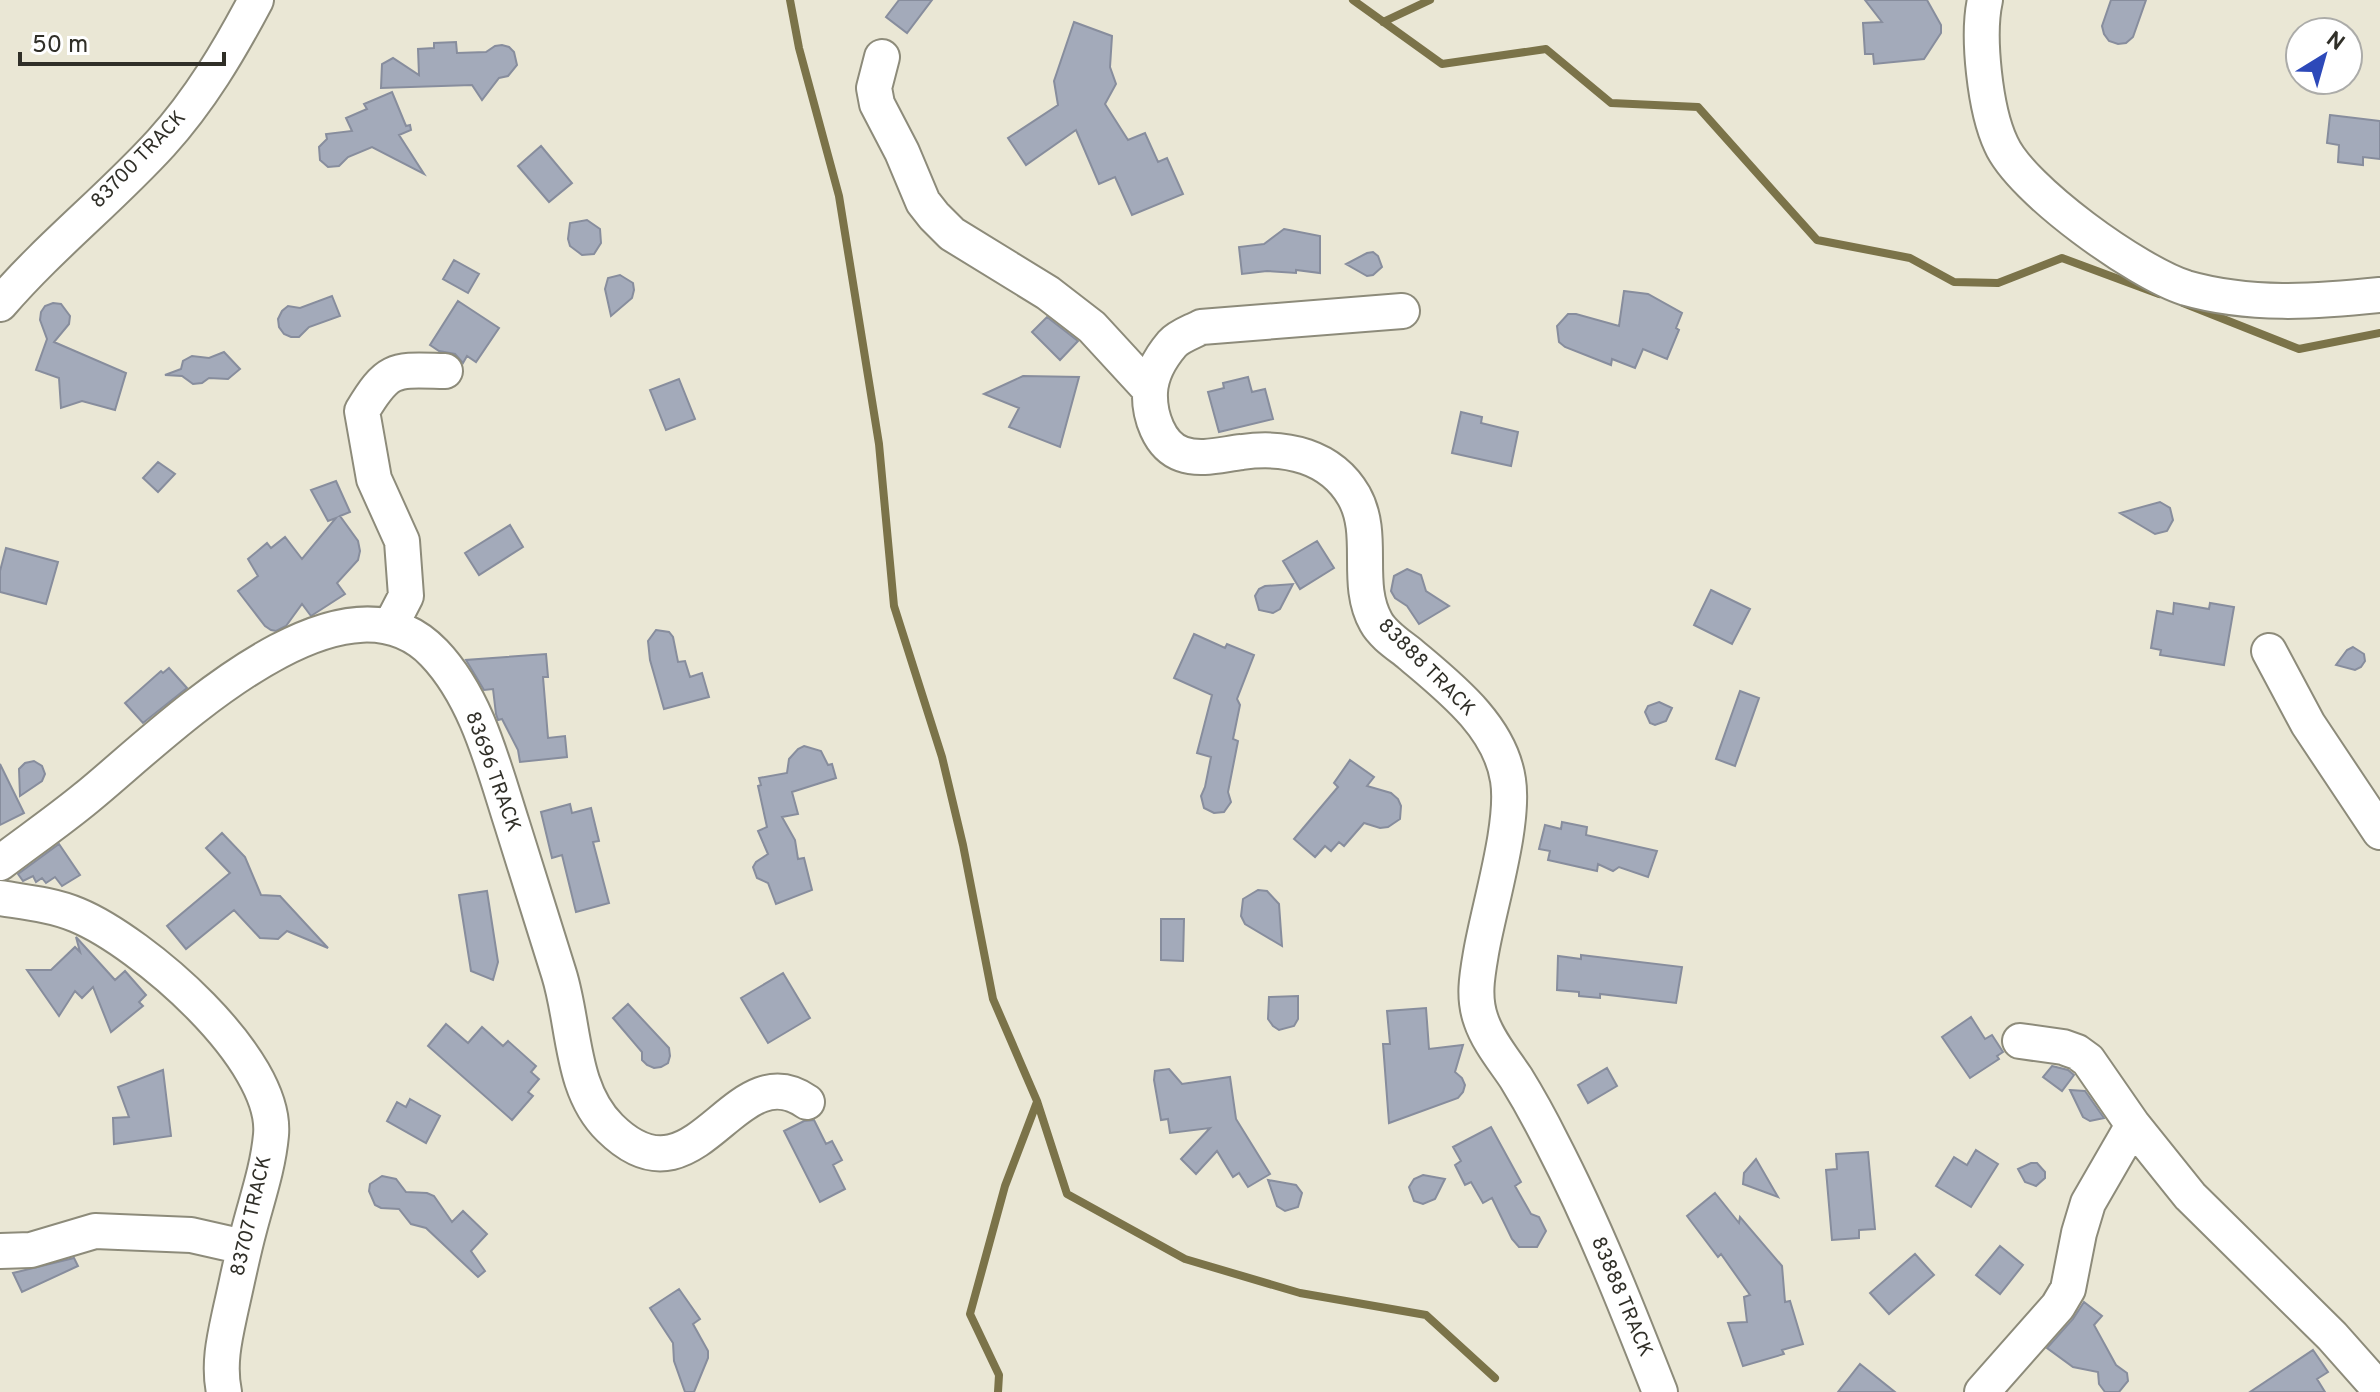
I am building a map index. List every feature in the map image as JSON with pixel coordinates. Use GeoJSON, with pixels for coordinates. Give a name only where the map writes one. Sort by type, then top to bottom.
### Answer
{"type":"FeatureCollection","features":[{"type":"Feature","properties":{"kind":"street","name":"83700 TRACK"},"geometry":{"type":"LineString","coordinates":[[0,304],[29,269],[161,143],[197,98],[231,47],[256,0]]}},
{"type":"Feature","properties":{"kind":"street"},"geometry":{"type":"LineString","coordinates":[[1985,0],[1981,33],[1990,111],[2001,144],[2014,167],[2073,220],[2144,269],[2184,287],[2248,299],[2324,301],[2380,295]]}},
{"type":"Feature","properties":{"kind":"street"},"geometry":{"type":"LineString","coordinates":[[882,57],[874,88],[877,104],[923,202],[934,216],[952,234],[1048,293],[1092,327],[1150,390]]}},
{"type":"Feature","properties":{"kind":"street"},"geometry":{"type":"LineString","coordinates":[[1150,390],[1158,363],[1175,340],[1201,327],[1402,311]]}},
{"type":"Feature","properties":{"kind":"street"},"geometry":{"type":"LineString","coordinates":[[390,627],[406,596],[402,541],[374,479],[362,411],[377,385],[397,370],[445,371]]}},
{"type":"Feature","properties":{"kind":"street","name":"83888 TRACK"},"geometry":{"type":"LineString","coordinates":[[1150,390],[1159,435],[1180,454],[1198,458],[1281,450],[1324,464],[1341,479],[1355,498],[1361,515],[1364,573],[1369,603],[1377,624],[1489,731],[1508,777],[1509,798],[1477,974],[1476,999],[1482,1022],[1532,1104],[1576,1191],[1660,1392]]}},
{"type":"Feature","properties":{"kind":"street","name":"83696 TRACK"},"geometry":{"type":"LineString","coordinates":[[0,863],[85,799],[172,724],[248,667],[295,642],[337,630],[366,624],[390,627],[416,637],[434,652],[465,698],[488,747],[563,986],[585,1086],[596,1113],[641,1152],[655,1156],[684,1148],[759,1096],[775,1091],[789,1092],[807,1102]]}},
{"type":"Feature","properties":{"kind":"street"},"geometry":{"type":"LineString","coordinates":[[2269,651],[2308,724],[2380,832]]}},
{"type":"Feature","properties":{"kind":"street","name":"83707 TRACK"},"geometry":{"type":"LineString","coordinates":[[0,898],[75,914],[138,949],[185,989],[233,1045],[269,1105],[271,1133],[265,1172],[244,1247],[222,1348],[224,1392]]}},
{"type":"Feature","properties":{"kind":"street"},"geometry":{"type":"LineString","coordinates":[[2020,1041],[2063,1047],[2088,1060],[2133,1125],[2190,1196],[2332,1336],[2380,1390]]}},
{"type":"Feature","properties":{"kind":"street"},"geometry":{"type":"LineString","coordinates":[[1982,1392],[2058,1306],[2068,1289],[2088,1203],[2133,1125]]}},
{"type":"Feature","properties":{"kind":"street"},"geometry":{"type":"LineString","coordinates":[[0,1251],[31,1250],[95,1231],[191,1235],[244,1247]]}},
{"type":"Feature","properties":{"kind":"building"},"geometry":{"type":"Polygon","coordinates":[[[899,0],[932,0],[907,33],[886,17],[899,0]]]}},
{"type":"Feature","properties":{"kind":"building"},"geometry":{"type":"Polygon","coordinates":[[[1865,0],[1927,0],[1941,25],[1941,33],[1924,59],[1874,64],[1873,54],[1865,54],[1863,23],[1882,22],[1865,0]]]}},
{"type":"Feature","properties":{"kind":"building"},"geometry":{"type":"Polygon","coordinates":[[[2111,0],[2146,0],[2133,37],[2126,43],[2109,41],[2104,34],[2102,26],[2111,0]]]}},
{"type":"Feature","properties":{"kind":"building"},"geometry":{"type":"Polygon","coordinates":[[[1074,22],[1112,36],[1110,67],[1116,84],[1105,104],[1128,140],[1145,133],[1158,162],[1167,158],[1183,194],[1132,215],[1115,177],[1099,184],[1076,130],[1026,165],[1008,138],[1058,105],[1054,81],[1074,22]]]}},
{"type":"Feature","properties":{"kind":"building"},"geometry":{"type":"Polygon","coordinates":[[[456,42],[457,53],[486,52],[502,45],[509,47],[514,52],[517,65],[508,76],[499,78],[482,100],[472,85],[381,88],[382,64],[393,58],[419,75],[418,49],[434,48],[434,43],[456,42]]]}},
{"type":"Feature","properties":{"kind":"building"},"geometry":{"type":"Polygon","coordinates":[[[392,92],[406,126],[410,125],[411,130],[399,135],[424,174],[372,147],[348,157],[339,166],[328,167],[320,160],[319,147],[327,139],[326,134],[352,131],[346,118],[367,109],[364,104],[392,92]]]}},
{"type":"Feature","properties":{"kind":"building"},"geometry":{"type":"Polygon","coordinates":[[[2330,115],[2380,121],[2380,159],[2363,157],[2363,165],[2338,162],[2339,145],[2327,143],[2330,115]]]}},
{"type":"Feature","properties":{"kind":"building"},"geometry":{"type":"Polygon","coordinates":[[[541,146],[572,183],[549,202],[518,166],[541,146]]]}},
{"type":"Feature","properties":{"kind":"building"},"geometry":{"type":"Polygon","coordinates":[[[587,220],[600,229],[601,243],[594,254],[582,255],[570,246],[570,223],[587,220]]]}},
{"type":"Feature","properties":{"kind":"building"},"geometry":{"type":"Polygon","coordinates":[[[1284,229],[1320,236],[1320,273],[1296,270],[1296,273],[1267,271],[1242,274],[1239,247],[1264,244],[1284,229]]]}},
{"type":"Feature","properties":{"kind":"building"},"geometry":{"type":"Polygon","coordinates":[[[1373,252],[1382,267],[1373,275],[1367,276],[1346,264],[1367,253],[1373,252]]]}},
{"type":"Feature","properties":{"kind":"building"},"geometry":{"type":"Polygon","coordinates":[[[454,260],[479,274],[468,293],[443,279],[454,260]]]}},
{"type":"Feature","properties":{"kind":"building"},"geometry":{"type":"Polygon","coordinates":[[[620,275],[633,283],[634,290],[632,298],[611,316],[605,289],[608,278],[620,275]]]}},
{"type":"Feature","properties":{"kind":"building"},"geometry":{"type":"Polygon","coordinates":[[[1624,291],[1648,294],[1682,313],[1676,328],[1679,330],[1667,359],[1643,349],[1635,368],[1612,359],[1611,365],[1559,342],[1557,326],[1568,314],[1619,326],[1624,291]]]}},
{"type":"Feature","properties":{"kind":"building"},"geometry":{"type":"Polygon","coordinates":[[[332,296],[340,316],[309,327],[299,337],[284,334],[279,327],[278,319],[288,306],[300,308],[332,296]]]}},
{"type":"Feature","properties":{"kind":"building"},"geometry":{"type":"Polygon","coordinates":[[[458,301],[499,328],[476,362],[467,356],[463,363],[455,354],[439,351],[430,345],[458,301]]]}},
{"type":"Feature","properties":{"kind":"building"},"geometry":{"type":"Polygon","coordinates":[[[53,303],[61,304],[70,316],[69,324],[54,342],[126,373],[115,410],[82,401],[61,408],[59,378],[36,370],[47,339],[40,320],[41,312],[53,303]]]}},
{"type":"Feature","properties":{"kind":"building"},"geometry":{"type":"Polygon","coordinates":[[[1047,317],[1078,341],[1060,360],[1032,332],[1047,317]]]}},
{"type":"Feature","properties":{"kind":"building"},"geometry":{"type":"Polygon","coordinates":[[[224,352],[240,369],[228,379],[209,378],[193,384],[182,376],[165,375],[181,369],[183,361],[192,356],[209,358],[224,352]]]}},
{"type":"Feature","properties":{"kind":"building"},"geometry":{"type":"Polygon","coordinates":[[[1023,376],[1079,377],[1060,447],[1009,427],[1019,408],[984,394],[1023,376]]]}},
{"type":"Feature","properties":{"kind":"building"},"geometry":{"type":"Polygon","coordinates":[[[1248,377],[1252,392],[1265,389],[1273,419],[1219,432],[1208,392],[1224,388],[1223,383],[1248,377]]]}},
{"type":"Feature","properties":{"kind":"building"},"geometry":{"type":"Polygon","coordinates":[[[679,379],[695,419],[666,430],[650,390],[679,379]]]}},
{"type":"Feature","properties":{"kind":"building"},"geometry":{"type":"Polygon","coordinates":[[[1461,412],[1482,417],[1481,423],[1518,432],[1511,466],[1452,453],[1461,412]]]}},
{"type":"Feature","properties":{"kind":"building"},"geometry":{"type":"Polygon","coordinates":[[[158,462],[175,474],[158,492],[143,478],[158,462]]]}},
{"type":"Feature","properties":{"kind":"building"},"geometry":{"type":"Polygon","coordinates":[[[336,481],[350,512],[340,516],[358,541],[360,551],[358,560],[337,583],[345,594],[311,616],[302,604],[286,626],[271,630],[238,591],[258,576],[248,559],[267,543],[271,548],[285,537],[302,559],[336,518],[328,521],[311,490],[336,481]]]}},
{"type":"Feature","properties":{"kind":"building"},"geometry":{"type":"Polygon","coordinates":[[[2160,502],[2170,508],[2173,520],[2167,531],[2155,534],[2120,513],[2160,502]]]}},
{"type":"Feature","properties":{"kind":"building"},"geometry":{"type":"Polygon","coordinates":[[[510,525],[523,547],[479,575],[465,553],[510,525]]]}},
{"type":"Feature","properties":{"kind":"building"},"geometry":{"type":"Polygon","coordinates":[[[1317,541],[1334,568],[1300,589],[1283,561],[1317,541]]]}},
{"type":"Feature","properties":{"kind":"building"},"geometry":{"type":"Polygon","coordinates":[[[6,548],[58,562],[46,604],[0,592],[0,571],[6,548]]]}},
{"type":"Feature","properties":{"kind":"building"},"geometry":{"type":"Polygon","coordinates":[[[1407,569],[1421,575],[1426,591],[1449,606],[1419,624],[1407,606],[1391,591],[1394,576],[1407,569]]]}},
{"type":"Feature","properties":{"kind":"building"},"geometry":{"type":"Polygon","coordinates":[[[1293,584],[1280,609],[1273,613],[1259,610],[1255,596],[1259,589],[1293,584]]]}},
{"type":"Feature","properties":{"kind":"building"},"geometry":{"type":"Polygon","coordinates":[[[1711,590],[1750,609],[1732,644],[1694,625],[1711,590]]]}},
{"type":"Feature","properties":{"kind":"building"},"geometry":{"type":"Polygon","coordinates":[[[2174,603],[2209,609],[2210,603],[2234,607],[2224,665],[2160,655],[2161,650],[2151,648],[2157,611],[2173,614],[2174,603]]]}},
{"type":"Feature","properties":{"kind":"building"},"geometry":{"type":"Polygon","coordinates":[[[656,630],[669,632],[673,637],[678,662],[685,661],[690,677],[702,673],[709,697],[664,709],[650,660],[648,641],[656,630]]]}},
{"type":"Feature","properties":{"kind":"building"},"geometry":{"type":"Polygon","coordinates":[[[1194,634],[1225,648],[1227,644],[1254,655],[1237,699],[1240,705],[1233,739],[1238,741],[1228,792],[1231,802],[1224,812],[1214,813],[1204,808],[1201,796],[1211,757],[1197,753],[1212,695],[1174,678],[1194,634]]]}},
{"type":"Feature","properties":{"kind":"building"},"geometry":{"type":"Polygon","coordinates":[[[2353,647],[2364,654],[2365,661],[2361,667],[2355,670],[2336,665],[2347,650],[2353,647]]]}},
{"type":"Feature","properties":{"kind":"building"},"geometry":{"type":"Polygon","coordinates":[[[546,654],[548,677],[543,677],[548,738],[565,736],[567,757],[520,762],[518,750],[502,719],[498,720],[493,689],[484,690],[466,660],[546,654]]]}},
{"type":"Feature","properties":{"kind":"building"},"geometry":{"type":"Polygon","coordinates":[[[169,668],[187,688],[143,723],[125,703],[161,671],[163,673],[169,668]]]}},
{"type":"Feature","properties":{"kind":"building"},"geometry":{"type":"Polygon","coordinates":[[[1740,691],[1759,698],[1735,766],[1716,759],[1740,691]]]}},
{"type":"Feature","properties":{"kind":"building"},"geometry":{"type":"Polygon","coordinates":[[[1659,702],[1672,708],[1666,721],[1655,725],[1650,723],[1645,712],[1648,706],[1659,702]]]}},
{"type":"Feature","properties":{"kind":"building"},"geometry":{"type":"Polygon","coordinates":[[[804,746],[821,751],[828,765],[832,764],[836,778],[792,792],[798,814],[782,817],[795,840],[798,859],[804,858],[812,890],[776,904],[768,883],[757,878],[753,867],[768,854],[758,831],[767,827],[759,778],[787,773],[789,759],[804,746]]]}},
{"type":"Feature","properties":{"kind":"building"},"geometry":{"type":"Polygon","coordinates":[[[1350,760],[1374,777],[1367,786],[1391,793],[1398,799],[1400,819],[1380,828],[1364,823],[1344,846],[1339,842],[1331,851],[1325,846],[1315,857],[1294,839],[1338,787],[1334,783],[1350,760]]]}},
{"type":"Feature","properties":{"kind":"building"},"geometry":{"type":"Polygon","coordinates":[[[34,761],[42,766],[45,774],[42,781],[20,796],[19,769],[25,763],[34,761]]]}},
{"type":"Feature","properties":{"kind":"building"},"geometry":{"type":"Polygon","coordinates":[[[0,764],[24,813],[0,825],[0,764]]]}},
{"type":"Feature","properties":{"kind":"building"},"geometry":{"type":"Polygon","coordinates":[[[570,804],[572,813],[591,808],[599,841],[593,842],[609,903],[576,912],[562,855],[552,858],[541,812],[570,804]]]}},
{"type":"Feature","properties":{"kind":"building"},"geometry":{"type":"Polygon","coordinates":[[[1562,822],[1587,827],[1586,835],[1657,851],[1648,877],[1619,867],[1613,871],[1598,864],[1597,871],[1548,860],[1550,851],[1539,849],[1545,825],[1561,829],[1562,822]]]}},
{"type":"Feature","properties":{"kind":"building"},"geometry":{"type":"Polygon","coordinates":[[[222,833],[245,857],[261,895],[280,896],[328,948],[287,931],[278,939],[260,938],[234,910],[186,949],[167,926],[230,873],[206,848],[222,833]]]}},
{"type":"Feature","properties":{"kind":"building"},"geometry":{"type":"Polygon","coordinates":[[[59,844],[80,875],[62,886],[55,877],[46,883],[42,878],[36,882],[33,876],[23,881],[18,874],[59,844]]]}},
{"type":"Feature","properties":{"kind":"building"},"geometry":{"type":"Polygon","coordinates":[[[1258,890],[1267,891],[1279,904],[1282,946],[1245,924],[1241,916],[1243,899],[1258,890]]]}},
{"type":"Feature","properties":{"kind":"building"},"geometry":{"type":"Polygon","coordinates":[[[487,891],[498,962],[493,980],[471,971],[459,895],[487,891]]]}},
{"type":"Feature","properties":{"kind":"building"},"geometry":{"type":"Polygon","coordinates":[[[1161,919],[1184,919],[1183,961],[1161,960],[1161,919]]]}},
{"type":"Feature","properties":{"kind":"building"},"geometry":{"type":"Polygon","coordinates":[[[76,937],[115,980],[125,971],[146,995],[139,1002],[143,1006],[111,1032],[93,987],[82,998],[75,991],[59,1016],[27,970],[51,970],[75,947],[80,952],[76,937]]]}},
{"type":"Feature","properties":{"kind":"building"},"geometry":{"type":"Polygon","coordinates":[[[1581,955],[1682,967],[1676,1003],[1600,994],[1600,998],[1579,996],[1579,992],[1557,990],[1558,956],[1581,959],[1581,955]]]}},
{"type":"Feature","properties":{"kind":"building"},"geometry":{"type":"Polygon","coordinates":[[[783,973],[810,1018],[768,1043],[741,998],[783,973]]]}},
{"type":"Feature","properties":{"kind":"building"},"geometry":{"type":"Polygon","coordinates":[[[1298,996],[1298,1019],[1294,1026],[1279,1030],[1273,1026],[1268,1019],[1269,997],[1298,996]]]}},
{"type":"Feature","properties":{"kind":"building"},"geometry":{"type":"Polygon","coordinates":[[[628,1004],[669,1048],[668,1063],[654,1068],[647,1065],[642,1060],[642,1052],[613,1018],[628,1004]]]}},
{"type":"Feature","properties":{"kind":"building"},"geometry":{"type":"Polygon","coordinates":[[[1426,1008],[1429,1049],[1463,1045],[1455,1072],[1465,1085],[1463,1092],[1458,1098],[1389,1123],[1383,1044],[1390,1044],[1387,1011],[1426,1008]]]}},
{"type":"Feature","properties":{"kind":"building"},"geometry":{"type":"Polygon","coordinates":[[[1971,1017],[1985,1039],[1992,1035],[2003,1052],[1997,1056],[1999,1059],[1970,1078],[1942,1037],[1971,1017]]]}},
{"type":"Feature","properties":{"kind":"building"},"geometry":{"type":"Polygon","coordinates":[[[446,1024],[468,1043],[482,1027],[503,1046],[508,1041],[536,1066],[531,1072],[539,1079],[528,1092],[533,1096],[512,1120],[428,1046],[446,1024]]]}},
{"type":"Feature","properties":{"kind":"building"},"geometry":{"type":"Polygon","coordinates":[[[2052,1066],[2074,1075],[2062,1091],[2043,1077],[2052,1066]]]}},
{"type":"Feature","properties":{"kind":"building"},"geometry":{"type":"Polygon","coordinates":[[[1607,1068],[1617,1086],[1588,1103],[1578,1085],[1607,1068]]]}},
{"type":"Feature","properties":{"kind":"building"},"geometry":{"type":"Polygon","coordinates":[[[1169,1069],[1182,1084],[1230,1077],[1236,1119],[1270,1174],[1248,1187],[1239,1173],[1233,1177],[1217,1151],[1196,1174],[1181,1159],[1210,1128],[1170,1133],[1168,1119],[1161,1120],[1154,1080],[1155,1071],[1169,1069]]]}},
{"type":"Feature","properties":{"kind":"building"},"geometry":{"type":"Polygon","coordinates":[[[163,1070],[171,1136],[114,1144],[113,1118],[129,1117],[118,1087],[163,1070]]]}},
{"type":"Feature","properties":{"kind":"building"},"geometry":{"type":"Polygon","coordinates":[[[2070,1090],[2085,1091],[2104,1118],[2090,1121],[2083,1117],[2070,1090]]]}},
{"type":"Feature","properties":{"kind":"building"},"geometry":{"type":"Polygon","coordinates":[[[410,1099],[440,1116],[426,1143],[387,1121],[397,1102],[406,1107],[410,1099]]]}},
{"type":"Feature","properties":{"kind":"building"},"geometry":{"type":"Polygon","coordinates":[[[814,1120],[826,1144],[832,1141],[842,1160],[833,1165],[845,1189],[820,1202],[784,1131],[804,1121],[814,1120]]]}},
{"type":"Feature","properties":{"kind":"building"},"geometry":{"type":"Polygon","coordinates":[[[1491,1127],[1521,1182],[1515,1186],[1531,1214],[1539,1217],[1546,1231],[1537,1247],[1519,1247],[1492,1198],[1483,1203],[1471,1182],[1465,1185],[1455,1165],[1461,1161],[1453,1147],[1491,1127]]]}},
{"type":"Feature","properties":{"kind":"building"},"geometry":{"type":"Polygon","coordinates":[[[1976,1150],[1998,1164],[1971,1207],[1936,1186],[1954,1157],[1967,1165],[1976,1150]]]}},
{"type":"Feature","properties":{"kind":"building"},"geometry":{"type":"Polygon","coordinates":[[[1868,1152],[1875,1229],[1859,1230],[1859,1238],[1832,1240],[1826,1170],[1837,1169],[1836,1154],[1868,1152]]]}},
{"type":"Feature","properties":{"kind":"building"},"geometry":{"type":"Polygon","coordinates":[[[1756,1159],[1778,1197],[1743,1184],[1744,1173],[1756,1159]]]}},
{"type":"Feature","properties":{"kind":"building"},"geometry":{"type":"Polygon","coordinates":[[[2037,1163],[2045,1172],[2045,1178],[2036,1186],[2025,1182],[2018,1169],[2037,1163]]]}},
{"type":"Feature","properties":{"kind":"building"},"geometry":{"type":"Polygon","coordinates":[[[1423,1175],[1445,1179],[1435,1199],[1423,1204],[1414,1201],[1409,1187],[1414,1179],[1423,1175]]]}},
{"type":"Feature","properties":{"kind":"building"},"geometry":{"type":"Polygon","coordinates":[[[382,1176],[396,1179],[406,1192],[434,1196],[452,1222],[463,1211],[487,1234],[471,1251],[485,1271],[478,1277],[426,1228],[411,1224],[399,1209],[375,1205],[369,1191],[370,1184],[382,1176]]]}},
{"type":"Feature","properties":{"kind":"building"},"geometry":{"type":"Polygon","coordinates":[[[1268,1180],[1296,1185],[1302,1193],[1298,1207],[1285,1211],[1277,1206],[1268,1180]]]}},
{"type":"Feature","properties":{"kind":"building"},"geometry":{"type":"Polygon","coordinates":[[[1715,1193],[1739,1223],[1740,1217],[1782,1266],[1785,1302],[1790,1301],[1803,1344],[1782,1350],[1784,1354],[1743,1366],[1728,1323],[1747,1322],[1744,1297],[1750,1295],[1721,1254],[1718,1257],[1687,1216],[1715,1193]]]}},
{"type":"Feature","properties":{"kind":"building"},"geometry":{"type":"Polygon","coordinates":[[[2000,1246],[2023,1265],[2000,1294],[1976,1275],[2000,1246]]]}},
{"type":"Feature","properties":{"kind":"building"},"geometry":{"type":"Polygon","coordinates":[[[1915,1254],[1934,1275],[1889,1314],[1870,1293],[1915,1254]]]}},
{"type":"Feature","properties":{"kind":"building"},"geometry":{"type":"Polygon","coordinates":[[[74,1258],[78,1266],[22,1292],[13,1273],[74,1258]]]}},
{"type":"Feature","properties":{"kind":"building"},"geometry":{"type":"Polygon","coordinates":[[[679,1289],[700,1319],[693,1324],[708,1351],[694,1392],[685,1392],[674,1361],[673,1343],[650,1308],[679,1289]]]}},
{"type":"Feature","properties":{"kind":"building"},"geometry":{"type":"Polygon","coordinates":[[[2084,1302],[2102,1316],[2094,1325],[2116,1365],[2127,1373],[2128,1381],[2119,1392],[2105,1392],[2099,1384],[2098,1372],[2073,1367],[2047,1348],[2084,1302]]]}},
{"type":"Feature","properties":{"kind":"building"},"geometry":{"type":"Polygon","coordinates":[[[2313,1350],[2328,1372],[2317,1379],[2325,1392],[2250,1392],[2313,1350]]]}},
{"type":"Feature","properties":{"kind":"building"},"geometry":{"type":"Polygon","coordinates":[[[1860,1364],[1895,1392],[1838,1392],[1860,1364]]]}},
{"type":"Feature","properties":{"kind":"waterway"},"geometry":{"type":"LineString","coordinates":[[790,0],[799,48],[839,196],[879,444],[894,606],[942,757],[963,845],[993,999],[1037,1101],[1067,1194],[1185,1259],[1300,1293],[1426,1315],[1495,1378]]}},
{"type":"Feature","properties":{"kind":"waterway"},"geometry":{"type":"LineString","coordinates":[[1353,0],[1442,64],[1546,49],[1611,103],[1698,107],[1817,240],[1910,258],[1954,282],[1998,283],[2062,258],[2159,294]]}},
{"type":"Feature","properties":{"kind":"waterway"},"geometry":{"type":"LineString","coordinates":[[1383,22],[1430,0]]}},
{"type":"Feature","properties":{"kind":"waterway"},"geometry":{"type":"LineString","coordinates":[[2183,303],[2299,349],[2380,333]]}},
{"type":"Feature","properties":{"kind":"waterway"},"geometry":{"type":"LineString","coordinates":[[998,1392],[999,1375],[970,1314],[1005,1186],[1037,1102]]}}]}
